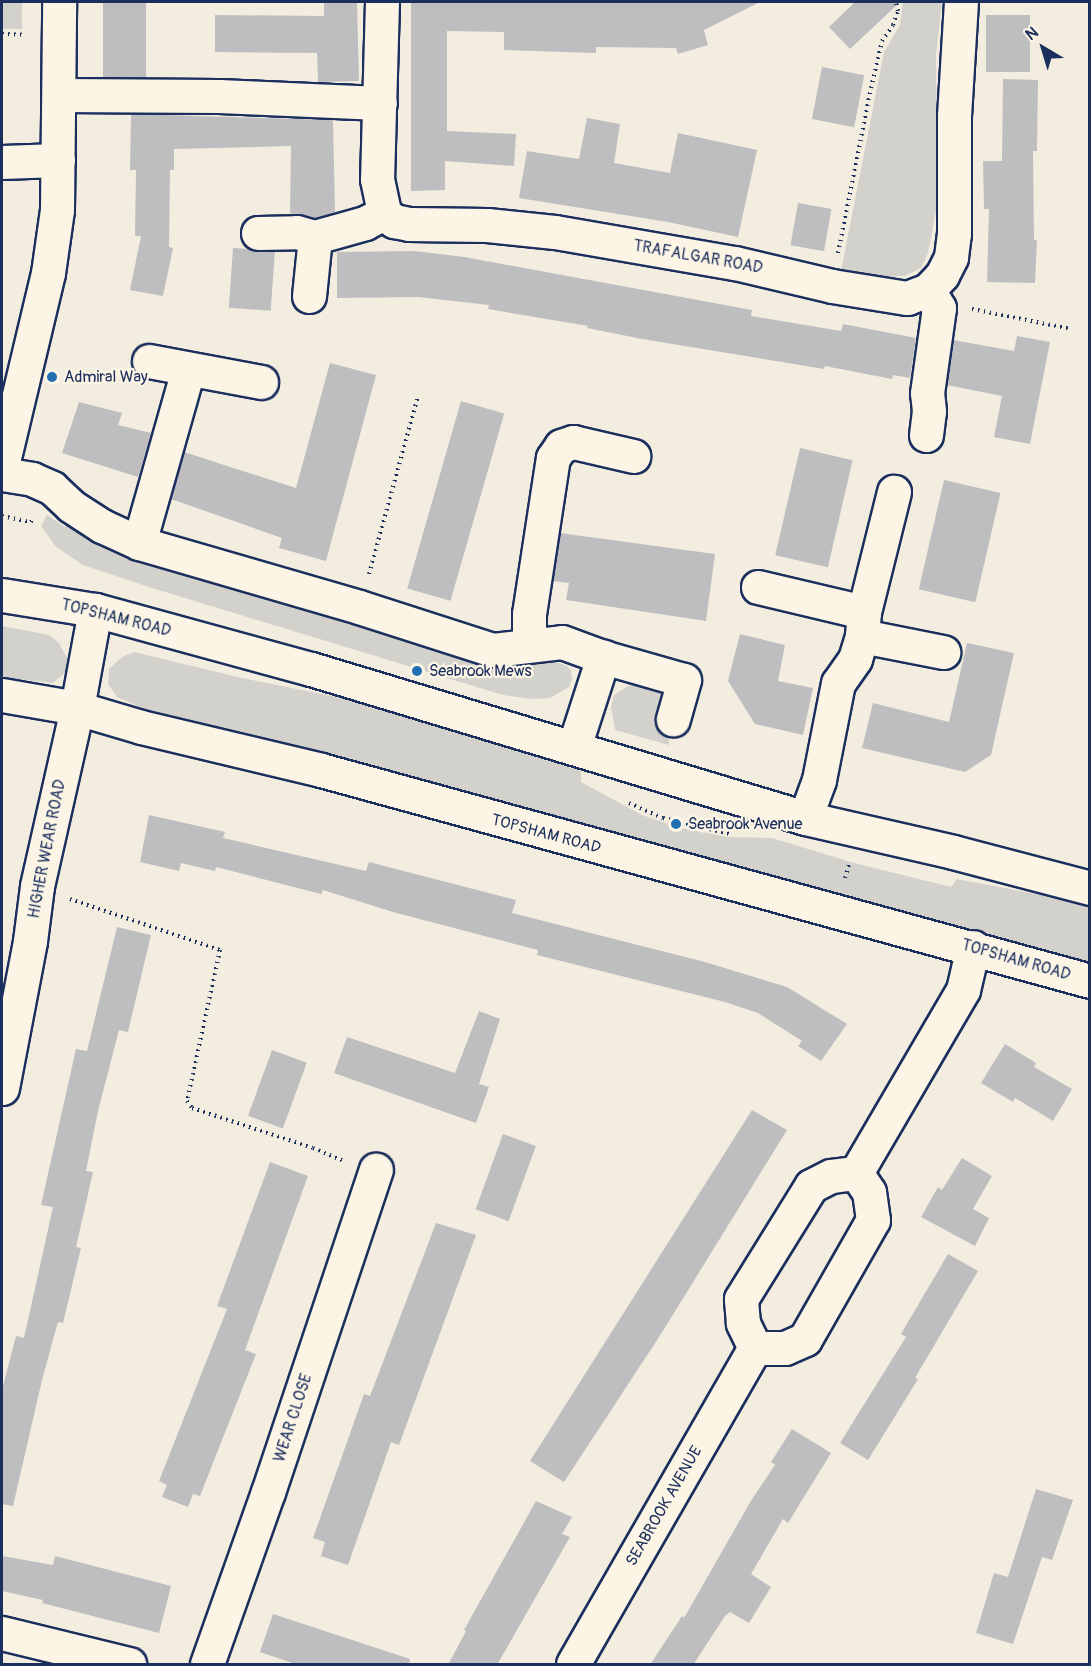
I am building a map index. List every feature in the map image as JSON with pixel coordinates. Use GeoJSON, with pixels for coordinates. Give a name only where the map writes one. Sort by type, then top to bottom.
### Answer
{"type":"FeatureCollection","features":[{"type":"Feature","properties":{"kind":"street"},"geometry":{"type":"LineString","coordinates":[[2,466],[48,273],[57,210],[60,95],[59,2]]}},
{"type":"Feature","properties":{"kind":"street"},"geometry":{"type":"LineString","coordinates":[[258,233],[297,232],[315,237],[365,223],[384,213],[377,179],[382,2]]}},
{"type":"Feature","properties":{"kind":"street"},"geometry":{"type":"LineString","coordinates":[[926,435],[929,411],[927,393],[939,308],[935,282],[951,256],[954,234],[954,116],[961,2]]}},
{"type":"Feature","properties":{"kind":"street"},"geometry":{"type":"LineString","coordinates":[[60,95],[219,96],[380,103]]}},
{"type":"Feature","properties":{"kind":"street"},"geometry":{"type":"LineString","coordinates":[[2,162],[58,160]]}},
{"type":"Feature","properties":{"kind":"street","name":"TRAFALGAR ROAD"},"geometry":{"type":"LineString","coordinates":[[384,213],[394,221],[409,224],[487,225],[555,232],[735,263],[832,286],[907,298],[935,282]]}},
{"type":"Feature","properties":{"kind":"street"},"geometry":{"type":"LineString","coordinates":[[309,296],[315,237]]}},
{"type":"Feature","properties":{"kind":"street"},"geometry":{"type":"LineString","coordinates":[[148,361],[261,382]]}},
{"type":"Feature","properties":{"kind":"street"},"geometry":{"type":"LineString","coordinates":[[139,543],[188,369]]}},
{"type":"Feature","properties":{"kind":"street"},"geometry":{"type":"LineString","coordinates":[[529,645],[529,614],[553,458],[561,446],[573,442],[633,456]]}},
{"type":"Feature","properties":{"kind":"street"},"geometry":{"type":"LineString","coordinates":[[2,474],[32,479],[52,488],[71,506],[102,526],[139,543],[359,607],[493,650],[562,642],[603,657],[684,680],[673,719]]}},
{"type":"Feature","properties":{"kind":"street"},"geometry":{"type":"LineString","coordinates":[[805,818],[819,780],[837,682],[855,659],[894,492]]}},
{"type":"Feature","properties":{"kind":"street"},"geometry":{"type":"LineString","coordinates":[[758,587],[943,652]]}},
{"type":"Feature","properties":{"kind":"street","name":"TOPSHAM ROAD"},"geometry":{"type":"LineString","coordinates":[[2,594],[95,610],[312,669],[805,818],[963,854],[1089,888]]}},
{"type":"Feature","properties":{"kind":"street","name":"HIGHER WEAR ROAD"},"geometry":{"type":"LineString","coordinates":[[2,1088],[30,941],[37,886],[77,708],[95,610]]}},
{"type":"Feature","properties":{"kind":"street"},"geometry":{"type":"LineString","coordinates":[[574,747],[603,657]]}},
{"type":"Feature","properties":{"kind":"street","name":"TOPSHAM ROAD"},"geometry":{"type":"LineString","coordinates":[[2,695],[77,708],[141,727],[321,770],[835,913],[973,947],[1089,981]]}},
{"type":"Feature","properties":{"kind":"street"},"geometry":{"type":"LineString","coordinates":[[856,1173],[963,990],[973,947]]}},
{"type":"Feature","properties":{"kind":"street","name":"WEAR CLOSE"},"geometry":{"type":"LineString","coordinates":[[207,1665],[268,1492],[376,1170]]}},
{"type":"Feature","properties":{"kind":"street"},"geometry":{"type":"LineString","coordinates":[[856,1173],[869,1192],[873,1220],[805,1339],[785,1348],[755,1348],[743,1323],[741,1299],[811,1186],[831,1176],[856,1173]]}},
{"type":"Feature","properties":{"kind":"street","name":"SEABROOK AVENUE"},"geometry":{"type":"LineString","coordinates":[[573,1665],[755,1348]]}},
{"type":"Feature","properties":{"kind":"street"},"geometry":{"type":"LineString","coordinates":[[2,1633],[129,1665]]}},
{"type":"Feature","properties":{"kind":"path"},"geometry":{"type":"LineString","coordinates":[[832,286],[871,88],[882,41],[893,25],[898,11],[896,2]]}},
{"type":"Feature","properties":{"kind":"path"},"geometry":{"type":"LineString","coordinates":[[935,282],[973,311],[1071,328]]}},
{"type":"Feature","properties":{"kind":"path"},"geometry":{"type":"LineString","coordinates":[[359,607],[418,396]]}},
{"type":"Feature","properties":{"kind":"path"},"geometry":{"type":"LineString","coordinates":[[37,886],[101,912],[220,950],[187,1101],[192,1108],[313,1148],[346,1162],[376,1170]]}},
{"type":"Feature","properties":{"kind":"shaded area"},"geometry":{"type":"Polygon","coordinates":[[[2,2],[22,2],[22,29],[2,29],[2,2]]]}},
{"type":"Feature","properties":{"kind":"shaded area"},"geometry":{"type":"Polygon","coordinates":[[[903,2],[942,2],[936,55],[938,201],[928,253],[921,268],[905,276],[878,277],[841,271],[884,52],[900,25],[903,2]]]}},
{"type":"Feature","properties":{"kind":"shaded area"},"geometry":{"type":"Polygon","coordinates":[[[47,515],[65,527],[72,520],[187,572],[258,597],[474,659],[551,660],[567,666],[571,671],[572,680],[569,687],[550,698],[532,699],[503,695],[149,587],[83,565],[56,547],[41,526],[47,515]]]}},
{"type":"Feature","properties":{"kind":"shaded area"},"geometry":{"type":"Polygon","coordinates":[[[2,626],[49,635],[59,643],[68,660],[66,672],[53,683],[2,677],[2,626]]]}},
{"type":"Feature","properties":{"kind":"shaded area"},"geometry":{"type":"Polygon","coordinates":[[[134,652],[242,678],[357,701],[581,771],[581,782],[642,815],[680,828],[728,837],[772,838],[854,863],[951,887],[957,879],[1089,904],[1089,966],[145,709],[117,697],[108,684],[109,669],[122,657],[134,652]]]}},
{"type":"Feature","properties":{"kind":"shaded area"},"geometry":{"type":"Polygon","coordinates":[[[639,683],[661,692],[667,707],[669,745],[615,730],[611,707],[614,695],[628,686],[639,683]]]}},
{"type":"Feature","properties":{"kind":"building"},"geometry":{"type":"Polygon","coordinates":[[[103,2],[146,2],[146,77],[103,77],[103,2]]]}},
{"type":"Feature","properties":{"kind":"building"},"geometry":{"type":"Polygon","coordinates":[[[324,2],[357,2],[359,81],[318,82],[317,53],[215,52],[215,15],[324,16],[324,2]]]}},
{"type":"Feature","properties":{"kind":"building"},"geometry":{"type":"Polygon","coordinates":[[[411,2],[760,2],[704,30],[708,45],[678,54],[676,48],[596,47],[596,53],[504,50],[504,32],[447,31],[447,131],[516,134],[514,166],[445,161],[445,190],[411,191],[411,2]]]}},
{"type":"Feature","properties":{"kind":"building"},"geometry":{"type":"Polygon","coordinates":[[[855,2],[900,2],[850,49],[829,27],[855,2]]]}},
{"type":"Feature","properties":{"kind":"building"},"geometry":{"type":"Polygon","coordinates":[[[986,15],[1030,15],[1030,72],[986,72],[986,15]]]}},
{"type":"Feature","properties":{"kind":"building"},"geometry":{"type":"Polygon","coordinates":[[[822,67],[864,75],[854,127],[812,119],[822,67]]]}},
{"type":"Feature","properties":{"kind":"building"},"geometry":{"type":"Polygon","coordinates":[[[1003,79],[1038,80],[1037,151],[1033,151],[1034,240],[1037,240],[1035,283],[987,282],[989,209],[984,209],[983,161],[1002,161],[1003,79]]]}},
{"type":"Feature","properties":{"kind":"building"},"geometry":{"type":"Polygon","coordinates":[[[131,114],[333,120],[335,212],[315,218],[290,213],[291,146],[174,149],[174,170],[170,170],[169,247],[173,248],[163,296],[130,290],[141,236],[135,236],[136,170],[130,170],[131,114]]]}},
{"type":"Feature","properties":{"kind":"building"},"geometry":{"type":"Polygon","coordinates":[[[587,118],[620,124],[614,163],[670,173],[678,133],[757,150],[738,237],[668,222],[519,198],[527,151],[579,159],[587,118]]]}},
{"type":"Feature","properties":{"kind":"building"},"geometry":{"type":"Polygon","coordinates":[[[798,203],[831,209],[824,251],[791,245],[798,203]]]}},
{"type":"Feature","properties":{"kind":"building"},"geometry":{"type":"Polygon","coordinates":[[[233,248],[275,251],[271,311],[229,308],[233,248]]]}},
{"type":"Feature","properties":{"kind":"building"},"geometry":{"type":"Polygon","coordinates":[[[415,251],[464,257],[752,310],[751,316],[841,331],[843,324],[916,338],[910,378],[893,375],[892,379],[825,366],[824,369],[642,339],[587,328],[588,326],[488,309],[489,305],[418,297],[337,298],[337,252],[415,251]]]}},
{"type":"Feature","properties":{"kind":"building"},"geometry":{"type":"Polygon","coordinates":[[[1017,336],[1050,342],[1030,444],[994,437],[1002,396],[947,385],[953,340],[1014,351],[1017,336]]]}},
{"type":"Feature","properties":{"kind":"building"},"geometry":{"type":"Polygon","coordinates":[[[330,363],[376,375],[326,561],[279,548],[282,538],[171,499],[184,452],[296,488],[330,363]]]}},
{"type":"Feature","properties":{"kind":"building"},"geometry":{"type":"Polygon","coordinates":[[[461,401],[504,413],[451,601],[407,588],[461,401]]]}},
{"type":"Feature","properties":{"kind":"building"},"geometry":{"type":"Polygon","coordinates":[[[79,402],[122,413],[118,425],[151,433],[138,477],[62,453],[79,402]]]}},
{"type":"Feature","properties":{"kind":"building"},"geometry":{"type":"Polygon","coordinates":[[[800,448],[853,460],[828,567],[775,555],[800,448]]]}},
{"type":"Feature","properties":{"kind":"building"},"geometry":{"type":"Polygon","coordinates":[[[944,480],[1001,493],[975,602],[919,589],[944,480]]]}},
{"type":"Feature","properties":{"kind":"building"},"geometry":{"type":"Polygon","coordinates":[[[560,533],[715,554],[706,621],[566,600],[569,583],[553,581],[560,533]]]}},
{"type":"Feature","properties":{"kind":"building"},"geometry":{"type":"Polygon","coordinates":[[[740,634],[785,645],[778,681],[813,688],[803,735],[755,724],[728,681],[740,634]]]}},
{"type":"Feature","properties":{"kind":"building"},"geometry":{"type":"Polygon","coordinates":[[[967,643],[1014,653],[991,755],[965,772],[862,748],[873,703],[949,722],[967,643]]]}},
{"type":"Feature","properties":{"kind":"building"},"geometry":{"type":"Polygon","coordinates":[[[149,815],[225,832],[223,838],[366,871],[369,862],[516,900],[512,913],[705,962],[787,987],[847,1024],[821,1061],[798,1046],[802,1041],[758,1013],[725,1002],[537,955],[538,950],[393,912],[323,890],[321,894],[216,867],[215,871],[181,863],[179,871],[140,862],[149,815]]]}},
{"type":"Feature","properties":{"kind":"building"},"geometry":{"type":"Polygon","coordinates":[[[117,927],[151,935],[128,1032],[119,1030],[98,1111],[86,1171],[93,1172],[76,1247],[81,1248],[63,1323],[58,1322],[42,1380],[13,1506],[2,1504],[2,1390],[16,1336],[24,1338],[53,1207],[41,1205],[76,1049],[87,1051],[117,927]]]}},
{"type":"Feature","properties":{"kind":"building"},"geometry":{"type":"Polygon","coordinates":[[[479,1011],[500,1019],[479,1084],[489,1087],[476,1123],[334,1073],[347,1037],[455,1073],[479,1011]]]}},
{"type":"Feature","properties":{"kind":"building"},"geometry":{"type":"Polygon","coordinates":[[[1005,1044],[1036,1063],[1034,1067],[1072,1089],[1053,1121],[1015,1098],[1013,1102],[981,1083],[1005,1044]]]}},
{"type":"Feature","properties":{"kind":"building"},"geometry":{"type":"Polygon","coordinates":[[[272,1050],[307,1063],[283,1128],[248,1116],[272,1050]]]}},
{"type":"Feature","properties":{"kind":"building"},"geometry":{"type":"Polygon","coordinates":[[[752,1110],[787,1130],[661,1334],[564,1482],[530,1461],[752,1110]]]}},
{"type":"Feature","properties":{"kind":"building"},"geometry":{"type":"Polygon","coordinates":[[[503,1134],[536,1146],[509,1221],[476,1209],[503,1134]]]}},
{"type":"Feature","properties":{"kind":"building"},"geometry":{"type":"Polygon","coordinates":[[[962,1158],[992,1176],[973,1209],[989,1218],[975,1246],[921,1217],[938,1187],[942,1190],[962,1158]]]}},
{"type":"Feature","properties":{"kind":"building"},"geometry":{"type":"Polygon","coordinates":[[[270,1162],[308,1176],[245,1350],[256,1354],[200,1496],[193,1494],[188,1507],[162,1497],[167,1485],[159,1481],[227,1309],[217,1306],[270,1162]]]}},
{"type":"Feature","properties":{"kind":"building"},"geometry":{"type":"Polygon","coordinates":[[[436,1223],[476,1235],[399,1445],[391,1442],[348,1565],[321,1556],[325,1542],[313,1538],[364,1394],[370,1396],[436,1223]]]}},
{"type":"Feature","properties":{"kind":"building"},"geometry":{"type":"Polygon","coordinates":[[[948,1254],[978,1271],[915,1378],[918,1379],[868,1460],[840,1443],[906,1337],[901,1334],[948,1254]]]}},
{"type":"Feature","properties":{"kind":"building"},"geometry":{"type":"Polygon","coordinates":[[[792,1429],[831,1453],[788,1523],[783,1519],[751,1574],[771,1587],[749,1623],[730,1612],[725,1616],[693,1665],[650,1665],[682,1616],[684,1618],[752,1499],[775,1465],[771,1462],[792,1429]]]}},
{"type":"Feature","properties":{"kind":"building"},"geometry":{"type":"Polygon","coordinates":[[[1036,1489],[1073,1500],[1052,1560],[1042,1557],[1013,1644],[976,1633],[994,1573],[1008,1577],[1036,1489]]]}},
{"type":"Feature","properties":{"kind":"building"},"geometry":{"type":"Polygon","coordinates":[[[536,1501],[572,1517],[562,1534],[570,1537],[497,1665],[448,1665],[466,1631],[464,1630],[536,1501]]]}},
{"type":"Feature","properties":{"kind":"building"},"geometry":{"type":"Polygon","coordinates":[[[2,1556],[53,1565],[55,1556],[171,1586],[159,1633],[42,1603],[43,1600],[2,1591],[2,1556]]]}},
{"type":"Feature","properties":{"kind":"building"},"geometry":{"type":"Polygon","coordinates":[[[273,1614],[410,1659],[409,1665],[298,1665],[260,1652],[273,1614]]]}},
{"type":"Feature","properties":{"kind":"place","name":"Admiral Way"},"geometry":{"type":"Point","coordinates":[52,377]}},
{"type":"Feature","properties":{"kind":"place","name":"Seabrook Mews"},"geometry":{"type":"Point","coordinates":[417,671]}},
{"type":"Feature","properties":{"kind":"place","name":"Seabrook Avenue"},"geometry":{"type":"Point","coordinates":[676,824]}}]}
